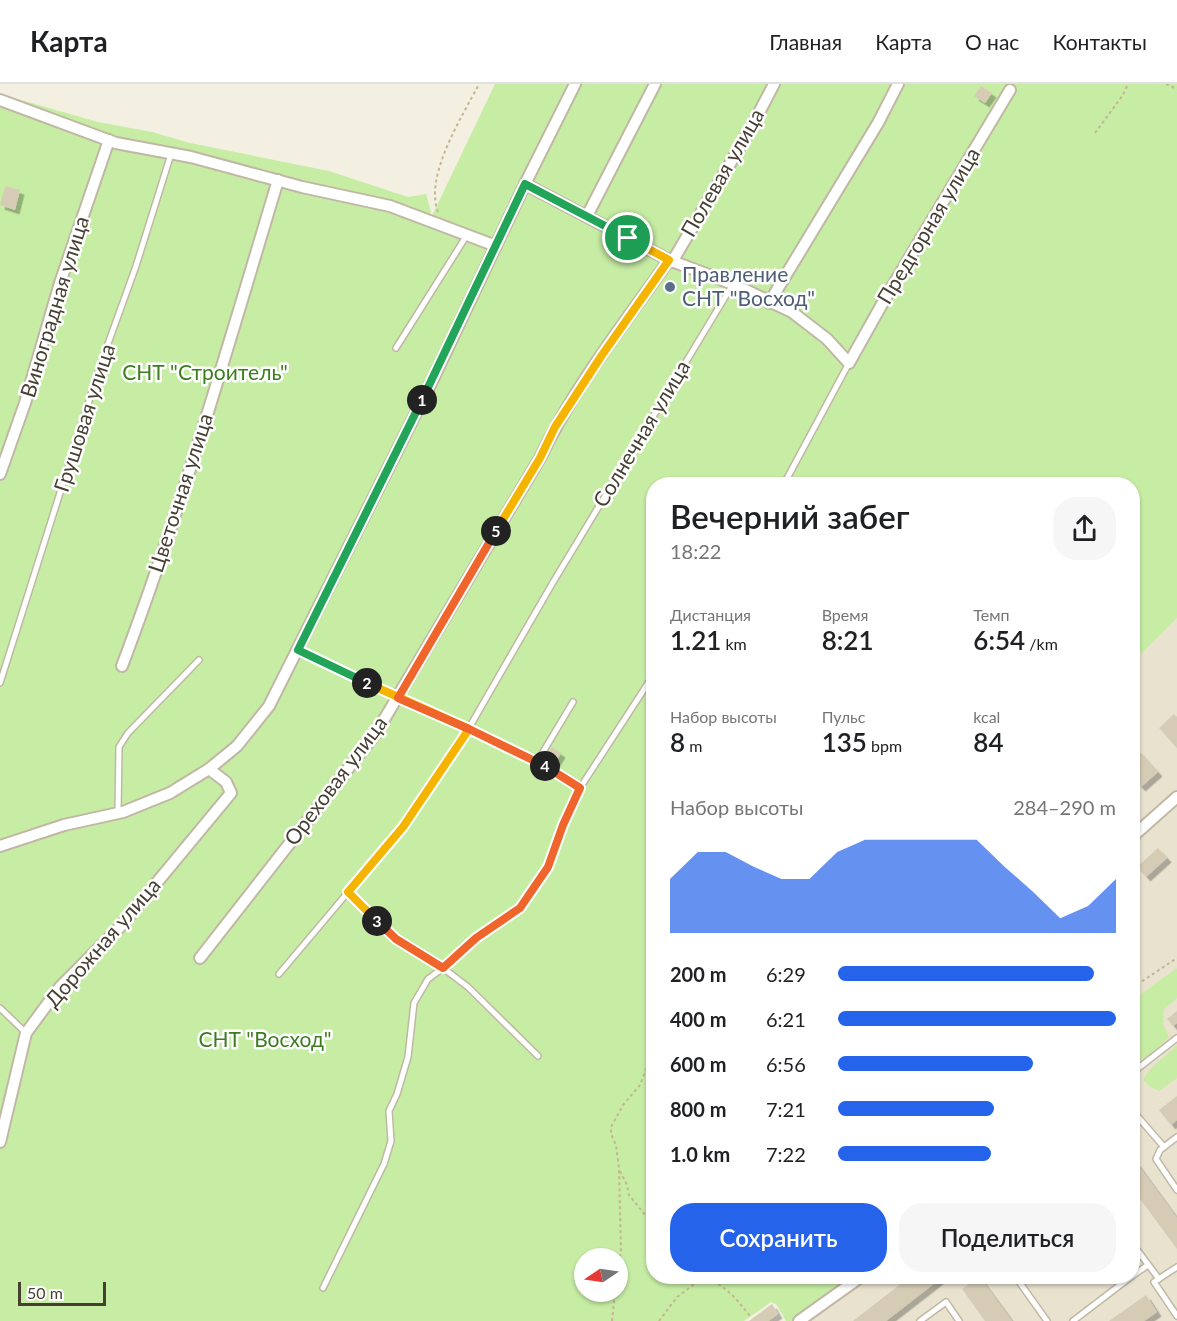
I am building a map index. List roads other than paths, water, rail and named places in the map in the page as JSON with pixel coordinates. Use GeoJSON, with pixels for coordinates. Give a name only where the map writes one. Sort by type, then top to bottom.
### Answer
{"type":"FeatureCollection","features":[{"type":"Feature","properties":{"kind":"street"},"geometry":{"type":"LineString","coordinates":[[0,846],[64,825],[118,813],[170,793],[209,769],[237,746],[269,706],[434,377],[575,84]]}},
{"type":"Feature","properties":{"kind":"street"},"geometry":{"type":"LineString","coordinates":[[587,216],[655,84]]}},
{"type":"Feature","properties":{"kind":"street","name":"Полевая улица"},"geometry":{"type":"LineString","coordinates":[[670,261],[751,128],[774,84]]}},
{"type":"Feature","properties":{"kind":"street"},"geometry":{"type":"LineString","coordinates":[[769,303],[878,123],[898,84]]}},
{"type":"Feature","properties":{"kind":"street","name":"Предгорная улица"},"geometry":{"type":"LineString","coordinates":[[849,363],[1010,90]]}},
{"type":"Feature","properties":{"kind":"street"},"geometry":{"type":"LineString","coordinates":[[1,104],[109,140],[390,206],[496,246]]}},
{"type":"Feature","properties":{"kind":"street","name":"Виноградная улица"},"geometry":{"type":"LineString","coordinates":[[0,474],[25,403],[60,283],[109,140]]}},
{"type":"Feature","properties":{"kind":"street","name":"Цветочная улица"},"geometry":{"type":"LineString","coordinates":[[122,666],[174,520],[278,180]]}},
{"type":"Feature","properties":{"kind":"street"},"geometry":{"type":"LineString","coordinates":[[525,184],[670,261],[733,284],[792,312],[827,339],[849,363]]}},
{"type":"Feature","properties":{"kind":"street","name":"Ореховая улица"},"geometry":{"type":"LineString","coordinates":[[200,958],[376,733],[540,458],[555,427],[602,355],[670,261]]}},
{"type":"Feature","properties":{"kind":"street","name":"Дорожная улица"},"geometry":{"type":"LineString","coordinates":[[0,1142],[26,1033],[60,987],[120,927],[231,793],[226,782],[209,769]]}},
{"type":"Feature","properties":{"kind":"street"},"geometry":{"type":"LineString","coordinates":[[1140,830],[1177,797]]}},
{"type":"Feature","properties":{"kind":"street"},"geometry":{"type":"LineString","coordinates":[[799,1321],[851,1284]]}},
{"type":"Feature","properties":{"kind":"lane","name":"Грушовая улица"},"geometry":{"type":"LineString","coordinates":[[0,683],[100,366],[136,266],[171,153]]}},
{"type":"Feature","properties":{"kind":"lane"},"geometry":{"type":"LineString","coordinates":[[396,348],[468,234]]}},
{"type":"Feature","properties":{"kind":"lane","name":"Солнечная улица"},"geometry":{"type":"LineString","coordinates":[[279,975],[403,827],[469,729],[552,585],[733,284]]}},
{"type":"Feature","properties":{"kind":"lane"},"geometry":{"type":"LineString","coordinates":[[788,477],[849,363]]}},
{"type":"Feature","properties":{"kind":"lane"},"geometry":{"type":"LineString","coordinates":[[298,650],[537,762],[580,788]]}},
{"type":"Feature","properties":{"kind":"lane"},"geometry":{"type":"LineString","coordinates":[[118,813],[119,747],[128,733],[199,660]]}},
{"type":"Feature","properties":{"kind":"lane"},"geometry":{"type":"LineString","coordinates":[[323,1288],[384,1164],[391,1141],[389,1112],[408,1057],[414,1003],[428,980],[476,938],[520,908],[548,867],[563,825],[580,788],[646,686]]}},
{"type":"Feature","properties":{"kind":"lane"},"geometry":{"type":"LineString","coordinates":[[537,762],[573,702]]}},
{"type":"Feature","properties":{"kind":"lane"},"geometry":{"type":"LineString","coordinates":[[348,892],[396,939],[443,968],[468,987],[538,1056]]}},
{"type":"Feature","properties":{"kind":"lane"},"geometry":{"type":"LineString","coordinates":[[0,1008],[26,1033]]}},
{"type":"Feature","properties":{"kind":"lane"},"geometry":{"type":"LineString","coordinates":[[1140,1066],[1177,1038]]}},
{"type":"Feature","properties":{"kind":"lane"},"geometry":{"type":"LineString","coordinates":[[1140,1116],[1164,1147]]}},
{"type":"Feature","properties":{"kind":"lane"},"geometry":{"type":"LineString","coordinates":[[1177,1137],[1160,1150],[1156,1159],[1177,1190]]}},
{"type":"Feature","properties":{"kind":"lane"},"geometry":{"type":"LineString","coordinates":[[1140,1254],[1159,1279]]}},
{"type":"Feature","properties":{"kind":"lane"},"geometry":{"type":"LineString","coordinates":[[1140,1270],[1148,1265]]}},
{"type":"Feature","properties":{"kind":"lane"},"geometry":{"type":"LineString","coordinates":[[1177,1267],[1154,1282],[1177,1316]]}},
{"type":"Feature","properties":{"kind":"lane"},"geometry":{"type":"LineString","coordinates":[[1021,1284],[1047,1321]]}},
{"type":"Feature","properties":{"kind":"lane"},"geometry":{"type":"LineString","coordinates":[[1072,1321],[1121,1284]]}},
{"type":"Feature","properties":{"kind":"lane"},"geometry":{"type":"LineString","coordinates":[[920,1321],[946,1302],[959,1321]]}},
{"type":"Feature","properties":{"kind":"place","name":"Правление СНТ \"Восход\""},"geometry":{"type":"Point","coordinates":[670,287]}},
{"type":"Feature","properties":{"kind":"park label","name":"СНТ \"Строитель\""},"geometry":{"type":"Point","coordinates":[205,373]}},
{"type":"Feature","properties":{"kind":"park label","name":"СНТ \"Восход\""},"geometry":{"type":"Point","coordinates":[265,1040]}}]}
